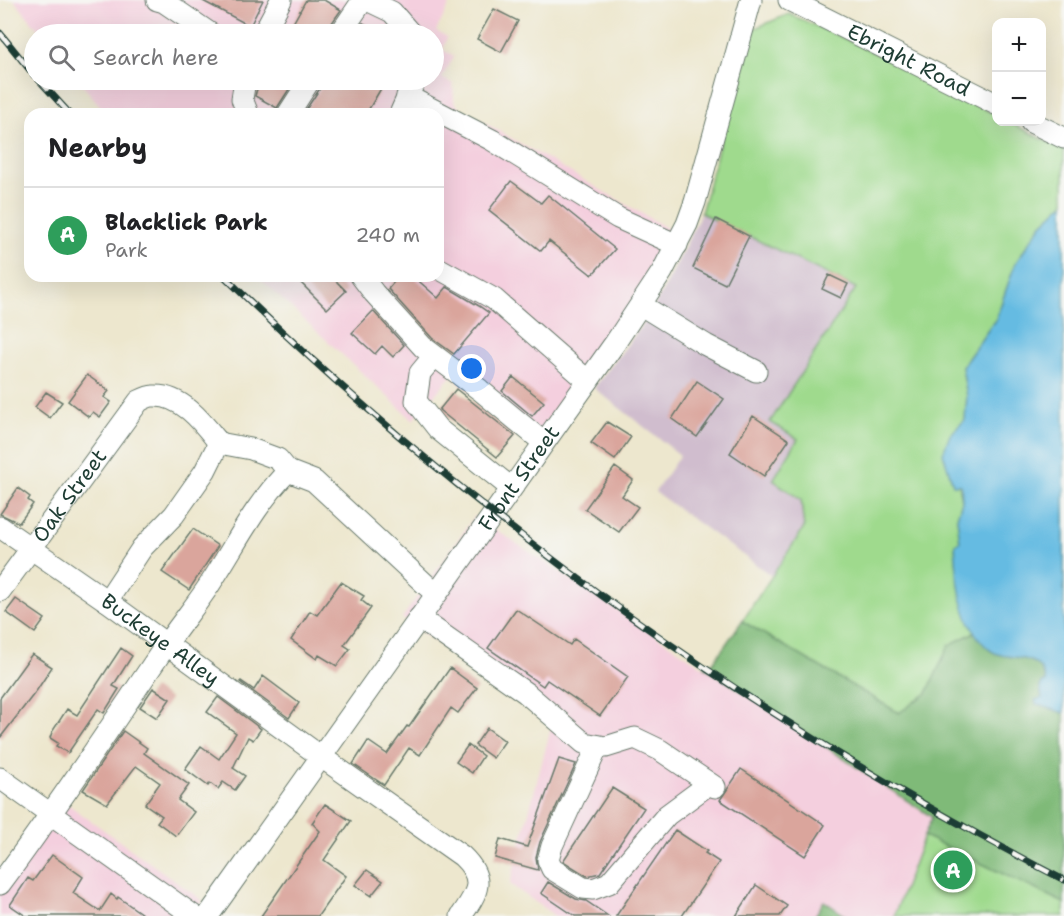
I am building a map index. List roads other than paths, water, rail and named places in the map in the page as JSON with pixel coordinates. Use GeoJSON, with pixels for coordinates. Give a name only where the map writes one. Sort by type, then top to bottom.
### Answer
{"type":"FeatureCollection","features":[{"type":"Feature","properties":{"kind":"street"},"geometry":{"type":"LineString","coordinates":[[268,24],[281,0]]}},
{"type":"Feature","properties":{"kind":"street"},"geometry":{"type":"LineString","coordinates":[[347,24],[365,0],[392,12],[402,24]]}},
{"type":"Feature","properties":{"kind":"street","name":"Front Street"},"geometry":{"type":"LineString","coordinates":[[208,916],[588,381],[641,305],[677,245],[695,202],[751,0]]}},
{"type":"Feature","properties":{"kind":"street","name":"Ebright Road"},"geometry":{"type":"LineString","coordinates":[[789,0],[992,102]]}},
{"type":"Feature","properties":{"kind":"street"},"geometry":{"type":"LineString","coordinates":[[166,2],[197,24]]}},
{"type":"Feature","properties":{"kind":"street"},"geometry":{"type":"LineString","coordinates":[[243,90],[242,99],[246,108]]}},
{"type":"Feature","properties":{"kind":"street"},"geometry":{"type":"LineString","coordinates":[[292,108],[304,90]]}},
{"type":"Feature","properties":{"kind":"street"},"geometry":{"type":"LineString","coordinates":[[407,97],[429,108]]}},
{"type":"Feature","properties":{"kind":"street"},"geometry":{"type":"LineString","coordinates":[[444,116],[492,140],[618,218],[677,245]]}},
{"type":"Feature","properties":{"kind":"street"},"geometry":{"type":"LineString","coordinates":[[1039,126],[1064,138]]}},
{"type":"Feature","properties":{"kind":"street"},"geometry":{"type":"LineString","coordinates":[[444,271],[494,299],[588,381]]}},
{"type":"Feature","properties":{"kind":"street"},"geometry":{"type":"LineString","coordinates":[[367,282],[416,339],[434,356],[480,390],[543,442]]}},
{"type":"Feature","properties":{"kind":"street"},"geometry":{"type":"LineString","coordinates":[[641,305],[706,345],[756,370]]}},
{"type":"Feature","properties":{"kind":"street"},"geometry":{"type":"LineString","coordinates":[[434,356],[420,373],[416,401],[438,429],[511,488]]}},
{"type":"Feature","properties":{"kind":"street","name":"Oak Street"},"geometry":{"type":"LineString","coordinates":[[0,591],[139,401],[154,396],[177,401],[202,422],[219,443]]}},
{"type":"Feature","properties":{"kind":"street"},"geometry":{"type":"LineString","coordinates":[[107,601],[142,548],[174,515],[205,471],[219,443],[251,449],[278,459],[288,471],[314,481],[436,594]]}},
{"type":"Feature","properties":{"kind":"street"},"geometry":{"type":"LineString","coordinates":[[0,884],[52,815],[210,584],[241,531],[269,491],[288,471]]}},
{"type":"Feature","properties":{"kind":"street","name":"Buckeye Alley"},"geometry":{"type":"LineString","coordinates":[[0,526],[462,856],[473,866],[476,894],[460,916]]}},
{"type":"Feature","properties":{"kind":"street"},"geometry":{"type":"LineString","coordinates":[[419,618],[526,693],[584,743],[606,747],[635,738],[660,750],[712,786],[668,815],[609,884],[593,889],[583,888],[552,869],[548,860],[552,846],[598,746]]}},
{"type":"Feature","properties":{"kind":"street"},"geometry":{"type":"LineString","coordinates":[[0,778],[194,916]]}},
{"type":"Feature","properties":{"kind":"water"},"geometry":{"type":"Polygon","coordinates":[[[1064,203],[1064,713],[1036,704],[1035,700],[1042,698],[1040,687],[1046,682],[1037,664],[1021,658],[997,654],[980,640],[972,628],[962,601],[956,558],[955,544],[960,542],[957,518],[962,501],[961,485],[953,485],[943,453],[950,435],[965,420],[967,396],[962,367],[996,319],[1015,264],[1041,225],[1064,203]]]}},
{"type":"Feature","properties":{"kind":"railway"},"geometry":{"type":"LineString","coordinates":[[0,33],[24,63]]}},
{"type":"Feature","properties":{"kind":"railway"},"geometry":{"type":"LineString","coordinates":[[48,90],[65,108]]}},
{"type":"Feature","properties":{"kind":"railway"},"geometry":{"type":"LineString","coordinates":[[230,282],[416,451],[517,532],[621,610],[728,683],[837,753],[949,818],[1064,880]]}},
{"type":"Feature","properties":{"kind":"place","name":"Blacklick Park"},"geometry":{"type":"Point","coordinates":[953,870]}}]}
